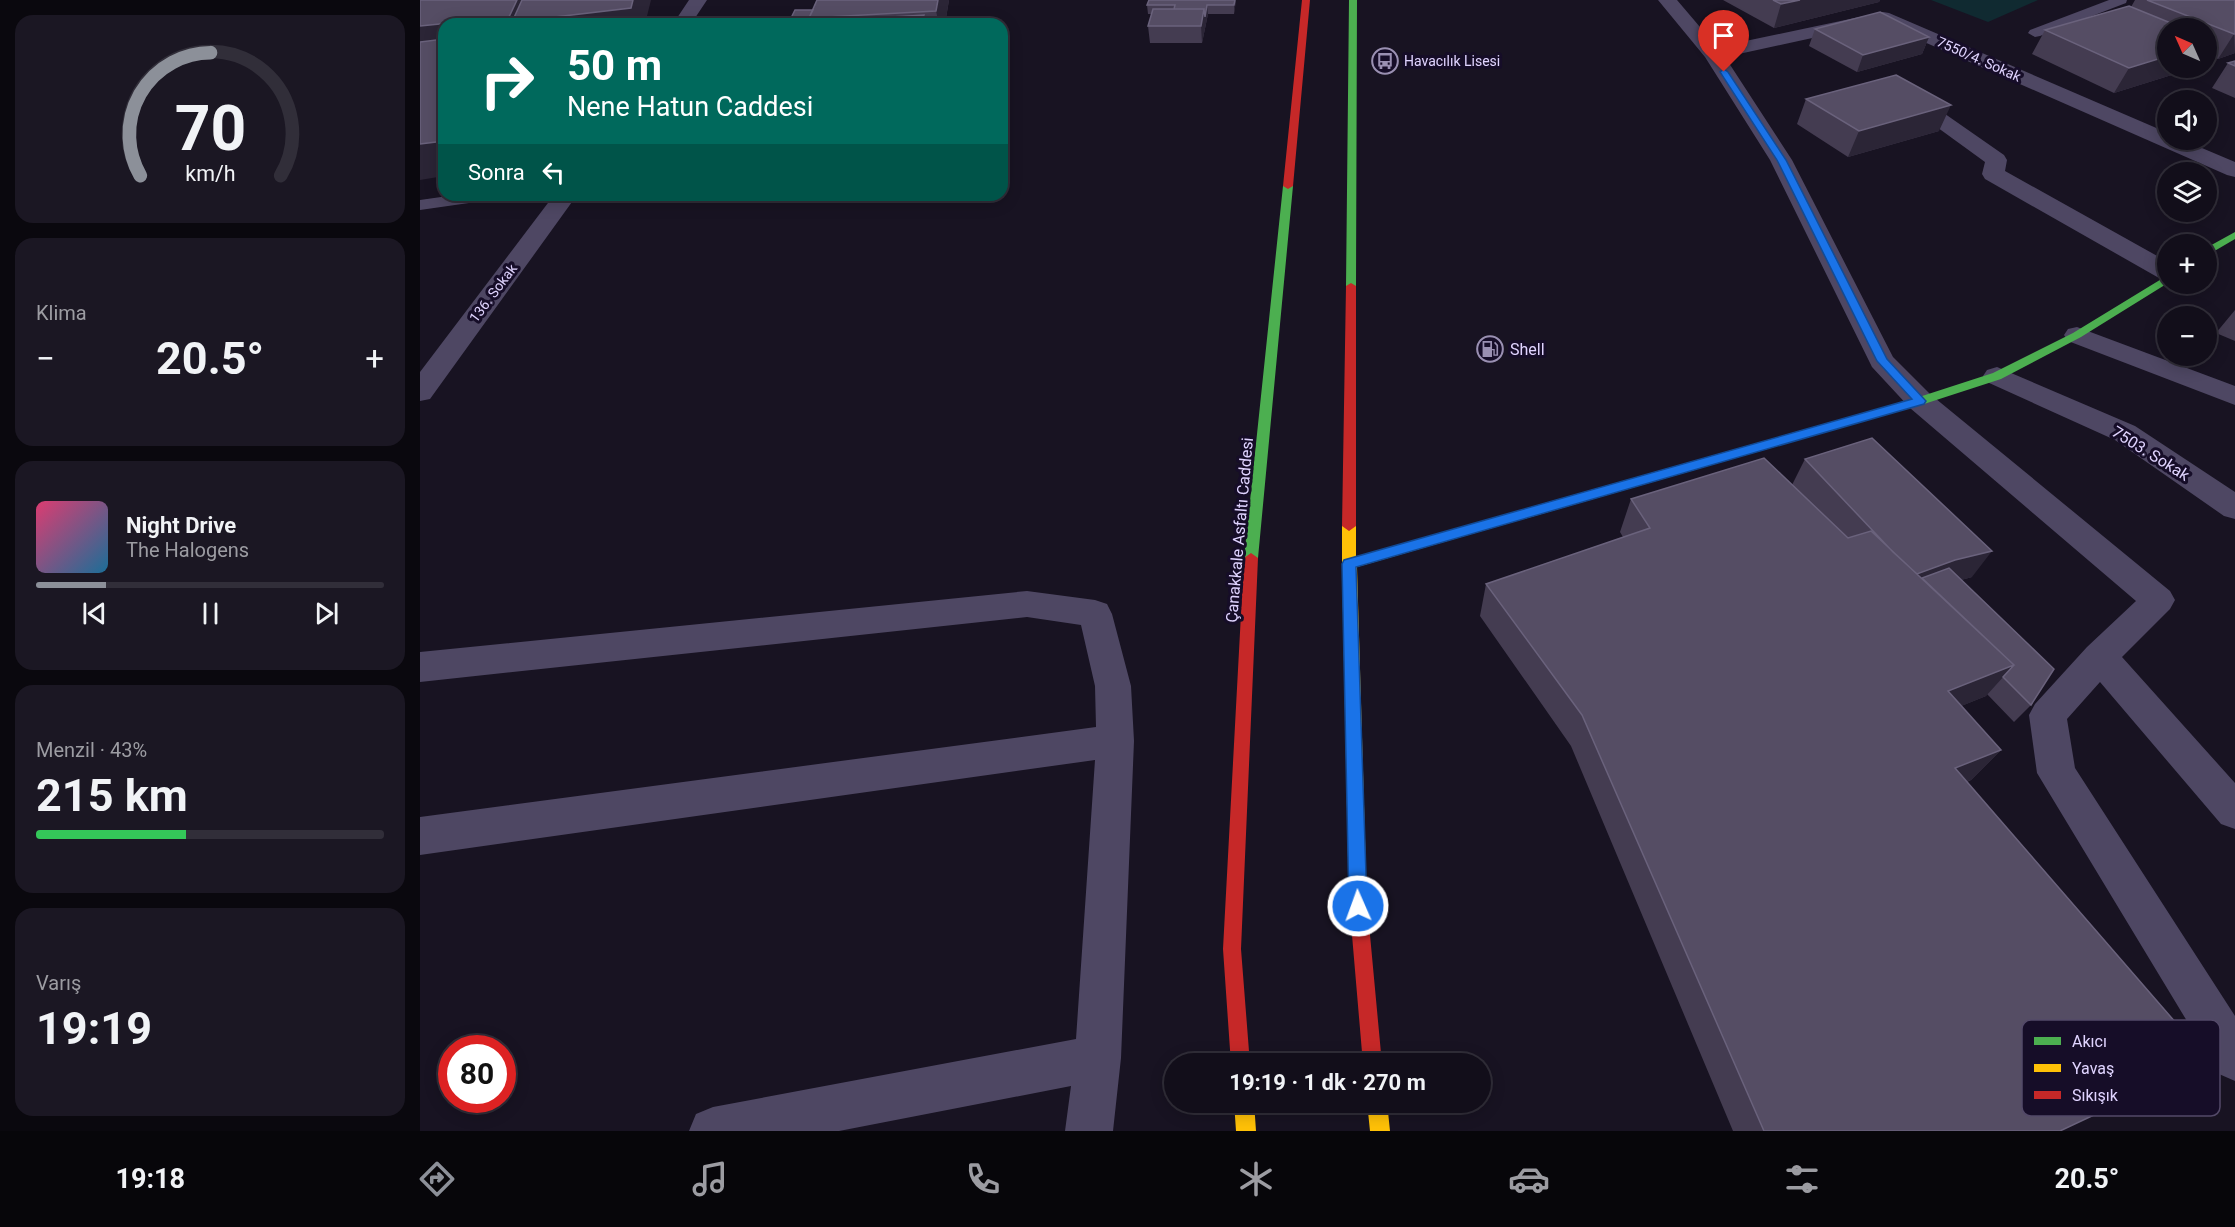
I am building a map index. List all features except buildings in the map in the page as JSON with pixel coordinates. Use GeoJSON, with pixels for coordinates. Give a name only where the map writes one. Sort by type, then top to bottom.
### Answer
{"type":"FeatureCollection","features":[{"type":"Feature","properties":{"kind":"main road","name":"Çanakkale Asfaltı Caddesi"},"geometry":{"type":"LineString","coordinates":[[1240,1053],[1232,949],[1251,560],[1306,0]]}},
{"type":"Feature","properties":{"kind":"main road"},"geometry":{"type":"LineString","coordinates":[[1353,0],[1349,564],[1358,906],[1372,1053]]}},
{"type":"Feature","properties":{"kind":"main road"},"geometry":{"type":"LineString","coordinates":[[2217,246],[2235,235]]}},
{"type":"Feature","properties":{"kind":"main road"},"geometry":{"type":"LineString","coordinates":[[1349,564],[1920,401],[1997,376],[2078,334],[2157,285]]}},
{"type":"Feature","properties":{"kind":"main road"},"geometry":{"type":"LineString","coordinates":[[1245,1113],[1246,1131]]}},
{"type":"Feature","properties":{"kind":"main road"},"geometry":{"type":"LineString","coordinates":[[1378,1113],[1380,1131]]}},
{"type":"Feature","properties":{"kind":"street"},"geometry":{"type":"LineString","coordinates":[[686,18],[698,0]]}},
{"type":"Feature","properties":{"kind":"street"},"geometry":{"type":"LineString","coordinates":[[1667,0],[1713,54],[1781,160],[1882,361],[1920,401],[2158,600],[2100,657],[2048,715],[2056,773],[2211,1020]]}},
{"type":"Feature","properties":{"kind":"street","name":"7550/4. Sokak"},"geometry":{"type":"LineString","coordinates":[[1713,54],[1883,17],[2235,170]]}},
{"type":"Feature","properties":{"kind":"street"},"geometry":{"type":"LineString","coordinates":[[1908,97],[1996,160],[1993,174],[2157,267]]}},
{"type":"Feature","properties":{"kind":"street","name":"136. Sokak"},"geometry":{"type":"LineString","coordinates":[[420,392],[562,201]]}},
{"type":"Feature","properties":{"kind":"street"},"geometry":{"type":"LineString","coordinates":[[2078,334],[2235,396]]}},
{"type":"Feature","properties":{"kind":"street","name":"7503. Sokak"},"geometry":{"type":"LineString","coordinates":[[1997,376],[2125,433],[2235,508]]}},
{"type":"Feature","properties":{"kind":"street"},"geometry":{"type":"LineString","coordinates":[[420,667],[1027,604],[1095,614],[1113,686],[1115,741],[1098,1058],[1089,1131]]}},
{"type":"Feature","properties":{"kind":"street"},"geometry":{"type":"LineString","coordinates":[[2100,657],[2235,811]]}},
{"type":"Feature","properties":{"kind":"street"},"geometry":{"type":"LineString","coordinates":[[420,836],[1115,741]]}},
{"type":"Feature","properties":{"kind":"street"},"geometry":{"type":"LineString","coordinates":[[2220,1034],[2235,1058]]}},
{"type":"Feature","properties":{"kind":"street"},"geometry":{"type":"LineString","coordinates":[[713,1131],[1098,1058]]}},
{"type":"Feature","properties":{"kind":"lane"},"geometry":{"type":"LineString","coordinates":[[2035,33],[2121,0]]}},
{"type":"Feature","properties":{"kind":"lane"},"geometry":{"type":"LineString","coordinates":[[420,205],[448,201]]}},
{"type":"Feature","properties":{"kind":"shaded area"},"geometry":{"type":"Polygon","coordinates":[[[1931,0],[2038,0],[1988,22],[1931,0]]]}},
{"type":"Feature","properties":{"kind":"traffic: fast"},"geometry":{"type":"LineString","coordinates":[[1351,286],[1353,0]]}},
{"type":"Feature","properties":{"kind":"traffic: fast"},"geometry":{"type":"LineString","coordinates":[[1251,558],[1288,186]]}},
{"type":"Feature","properties":{"kind":"traffic: fast"},"geometry":{"type":"LineString","coordinates":[[2217,246],[2235,235]]}},
{"type":"Feature","properties":{"kind":"traffic: fast"},"geometry":{"type":"LineString","coordinates":[[1690,467],[1920,401],[1997,376],[2077,335],[2157,285]]}},
{"type":"Feature","properties":{"kind":"traffic: slow"},"geometry":{"type":"LineString","coordinates":[[1349,564],[1690,467]]}},
{"type":"Feature","properties":{"kind":"traffic: slow"},"geometry":{"type":"LineString","coordinates":[[1349,526],[1358,906],[1361,935]]}},
{"type":"Feature","properties":{"kind":"traffic: slow"},"geometry":{"type":"LineString","coordinates":[[1245,1113],[1246,1131]]}},
{"type":"Feature","properties":{"kind":"traffic: slow"},"geometry":{"type":"LineString","coordinates":[[1378,1113],[1380,1131]]}},
{"type":"Feature","properties":{"kind":"traffic: jam"},"geometry":{"type":"LineString","coordinates":[[1288,186],[1306,0]]}},
{"type":"Feature","properties":{"kind":"traffic: jam"},"geometry":{"type":"LineString","coordinates":[[1349,526],[1351,286]]}},
{"type":"Feature","properties":{"kind":"traffic: jam"},"geometry":{"type":"LineString","coordinates":[[1240,1053],[1232,949],[1251,558]]}},
{"type":"Feature","properties":{"kind":"traffic: jam"},"geometry":{"type":"LineString","coordinates":[[1361,935],[1372,1053]]}},
{"type":"Feature","properties":{"kind":"place","name":"Havacılık Lisesi"},"geometry":{"type":"Point","coordinates":[1385,61]}},
{"type":"Feature","properties":{"kind":"place","name":"Shell"},"geometry":{"type":"Point","coordinates":[1490,349]}},
{"type":"Feature","properties":{"kind":"route"},"geometry":{"type":"LineString","coordinates":[[1358,906],[1349,564],[1920,401],[1882,361],[1781,160],[1724,72]]}}]}
